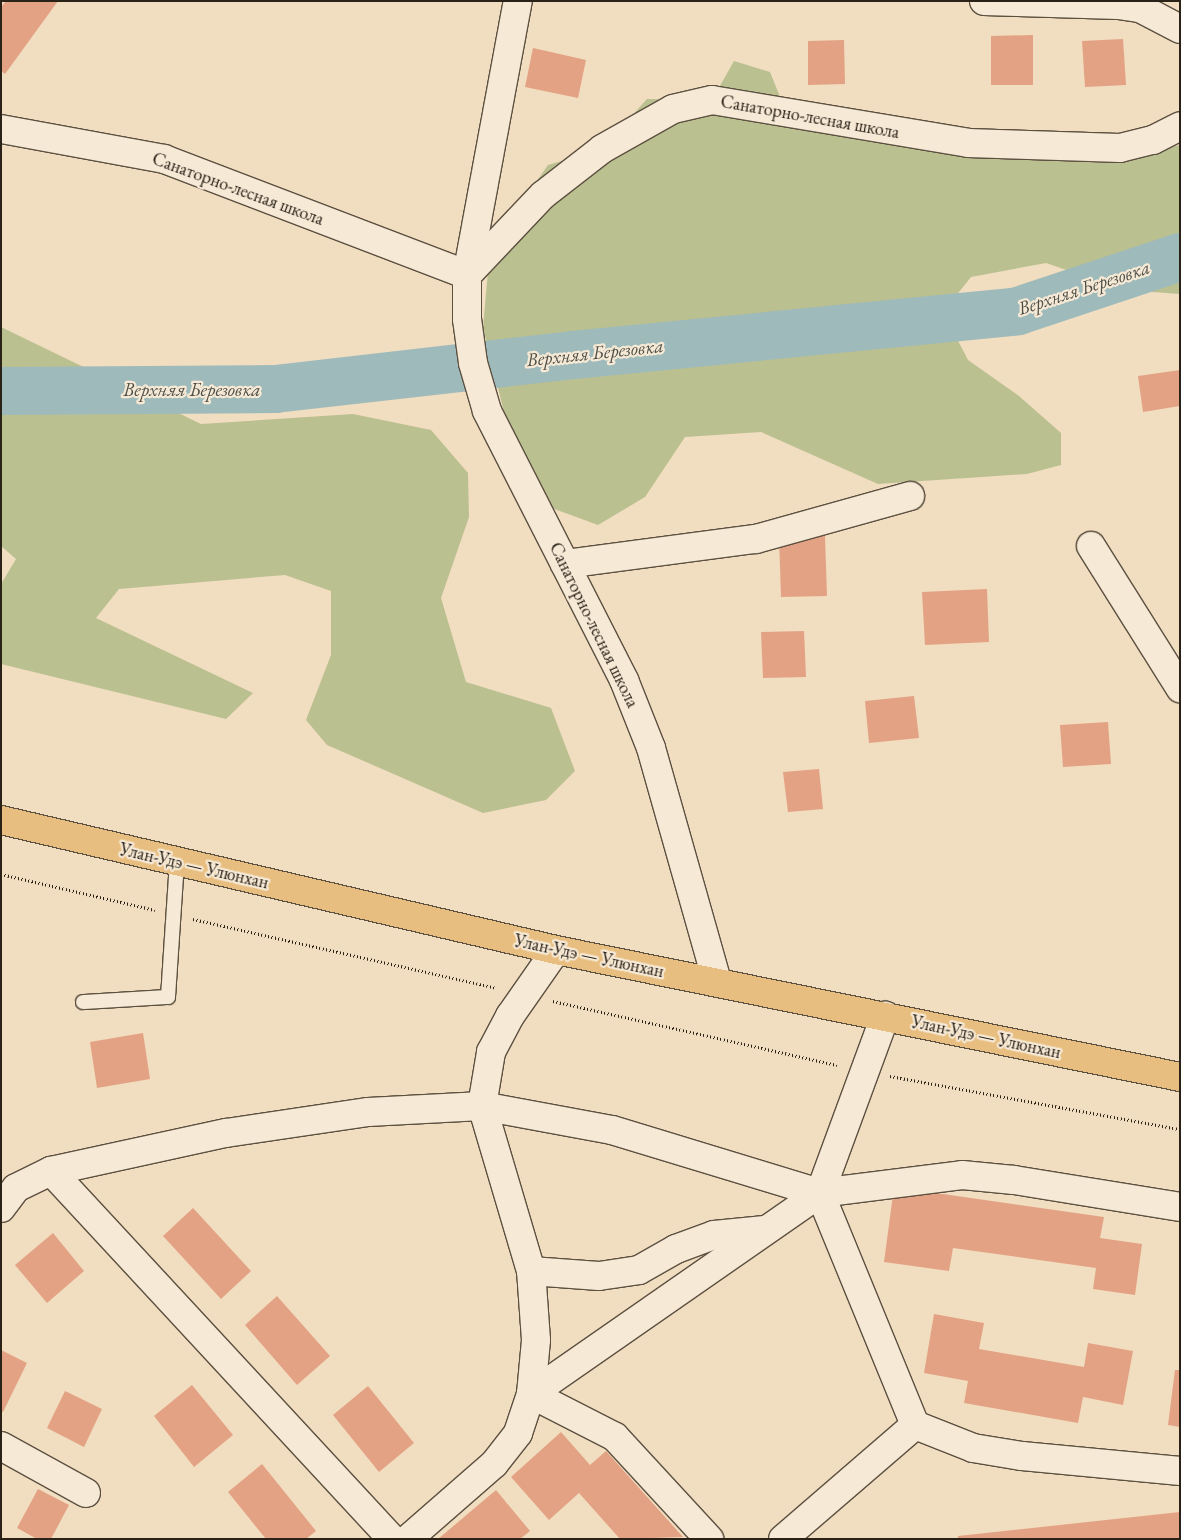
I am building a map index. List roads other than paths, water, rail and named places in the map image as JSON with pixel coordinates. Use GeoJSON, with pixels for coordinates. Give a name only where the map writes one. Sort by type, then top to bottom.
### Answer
{"type":"FeatureCollection","features":[{"type":"Feature","properties":{"kind":"main road","name":"Улан-Удэ — Улюнхан"},"geometry":{"type":"LineString","coordinates":[[1,820],[556,950],[1180,1077]]}},
{"type":"Feature","properties":{"kind":"street"},"geometry":{"type":"LineString","coordinates":[[467,275],[518,1]]}},
{"type":"Feature","properties":{"kind":"street"},"geometry":{"type":"LineString","coordinates":[[984,1],[1118,5],[1148,12],[1180,29]]}},
{"type":"Feature","properties":{"kind":"street","name":"Санаторно-лесная школа"},"geometry":{"type":"LineString","coordinates":[[717,982],[651,748],[624,680],[487,411],[472,354],[467,319],[467,275],[543,195],[602,149],[673,109],[712,100],[968,143],[1120,148],[1154,140],[1180,126]]}},
{"type":"Feature","properties":{"kind":"street","name":"Санаторно-лесная школа"},"geometry":{"type":"LineString","coordinates":[[1,129],[164,159],[467,275]]}},
{"type":"Feature","properties":{"kind":"street"},"geometry":{"type":"LineString","coordinates":[[565,564],[756,539],[910,496]]}},
{"type":"Feature","properties":{"kind":"street"},"geometry":{"type":"LineString","coordinates":[[1091,546],[1180,688]]}},
{"type":"Feature","properties":{"kind":"street"},"geometry":{"type":"LineString","coordinates":[[408,1539],[494,1464],[518,1433],[531,1394],[536,1340],[531,1271],[482,1106],[491,1052],[525,994],[556,950]]}},
{"type":"Feature","properties":{"kind":"street"},"geometry":{"type":"LineString","coordinates":[[531,1394],[820,1193],[885,1016]]}},
{"type":"Feature","properties":{"kind":"street"},"geometry":{"type":"LineString","coordinates":[[1,1208],[16,1188],[51,1171],[226,1133],[303,1120],[386,1110],[482,1106],[612,1130],[820,1193],[962,1176],[1014,1180],[1180,1207]]}},
{"type":"Feature","properties":{"kind":"street"},"geometry":{"type":"LineString","coordinates":[[51,1171],[392,1539]]}},
{"type":"Feature","properties":{"kind":"street"},"geometry":{"type":"LineString","coordinates":[[820,1193],[915,1424],[973,1448],[1022,1456],[1180,1471]]}},
{"type":"Feature","properties":{"kind":"street"},"geometry":{"type":"LineString","coordinates":[[531,1271],[599,1276],[639,1270],[676,1249],[714,1235],[767,1229]]}},
{"type":"Feature","properties":{"kind":"street"},"geometry":{"type":"LineString","coordinates":[[531,1394],[615,1437],[709,1539]]}},
{"type":"Feature","properties":{"kind":"street"},"geometry":{"type":"LineString","coordinates":[[783,1539],[915,1424]]}},
{"type":"Feature","properties":{"kind":"street"},"geometry":{"type":"LineString","coordinates":[[1,1446],[86,1493]]}},
{"type":"Feature","properties":{"kind":"lane"},"geometry":{"type":"LineString","coordinates":[[83,1002],[168,997],[177,862]]}},
{"type":"Feature","properties":{"kind":"waterway","name":"Верхняя Березовка"},"geometry":{"type":"LineString","coordinates":[[1,391],[275,389],[573,355],[1018,311],[1180,257]]}}]}
